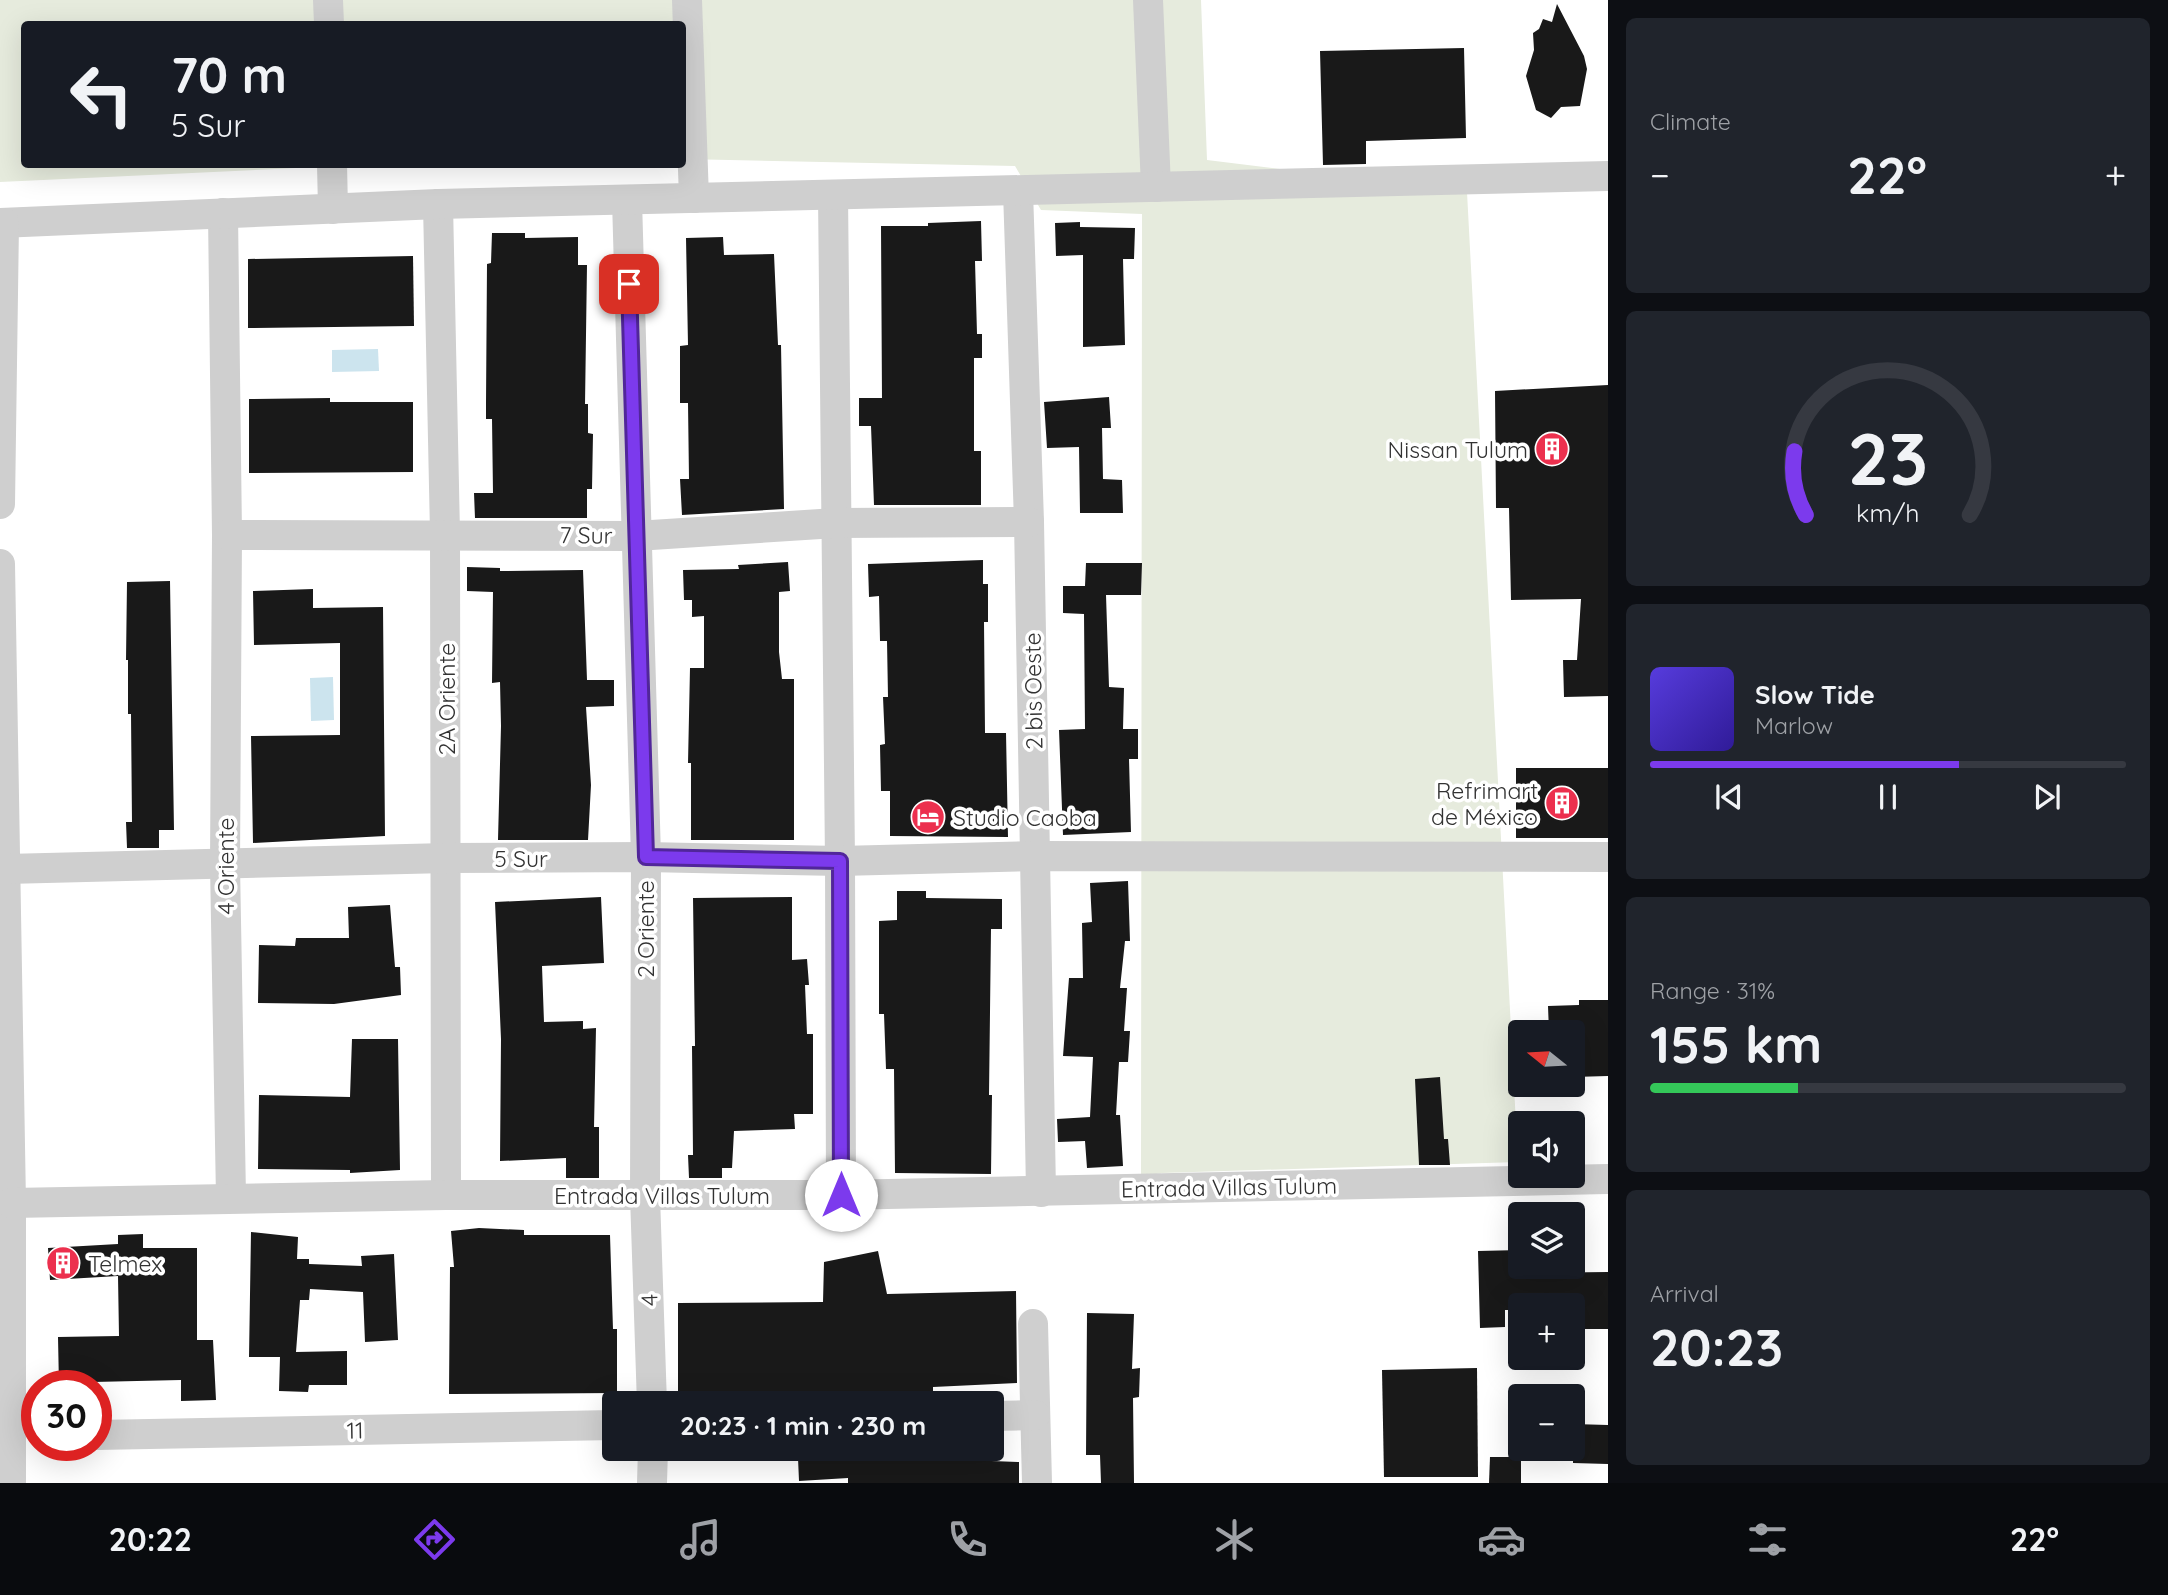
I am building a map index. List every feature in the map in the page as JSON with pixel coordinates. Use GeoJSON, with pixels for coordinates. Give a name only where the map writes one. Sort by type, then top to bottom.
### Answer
{"type":"FeatureCollection","features":[{"type":"Feature","properties":{"kind":"street"},"geometry":{"type":"LineString","coordinates":[[328,0],[329,21]]}},
{"type":"Feature","properties":{"kind":"street"},"geometry":{"type":"LineString","coordinates":[[687,0],[694,198]]}},
{"type":"Feature","properties":{"kind":"street"},"geometry":{"type":"LineString","coordinates":[[1148,0],[1156,187]]}},
{"type":"Feature","properties":{"kind":"street"},"geometry":{"type":"LineString","coordinates":[[332,168],[333,209]]}},
{"type":"Feature","properties":{"kind":"street"},"geometry":{"type":"LineString","coordinates":[[0,504],[2,223],[438,204],[1608,176]]}},
{"type":"Feature","properties":{"kind":"street","name":"2 bis Oeste"},"geometry":{"type":"LineString","coordinates":[[1018,191],[1037,856],[1041,1192]]}},
{"type":"Feature","properties":{"kind":"street"},"geometry":{"type":"LineString","coordinates":[[833,195],[841,1195]]}},
{"type":"Feature","properties":{"kind":"street","name":"2 Oriente"},"geometry":{"type":"LineString","coordinates":[[627,200],[646,857],[645,1196]]}},
{"type":"Feature","properties":{"kind":"street","name":"2A Oriente"},"geometry":{"type":"LineString","coordinates":[[438,204],[445,533],[446,1195]]}},
{"type":"Feature","properties":{"kind":"street","name":"4 Oriente"},"geometry":{"type":"LineString","coordinates":[[223,213],[227,535],[225,864],[231,1197]]}},
{"type":"Feature","properties":{"kind":"street","name":"7 Sur"},"geometry":{"type":"LineString","coordinates":[[227,535],[445,533],[636,536],[836,523],[1029,522]]}},
{"type":"Feature","properties":{"kind":"street"},"geometry":{"type":"LineString","coordinates":[[0,564],[11,1203],[21,1397]]}},
{"type":"Feature","properties":{"kind":"street","name":"5 Sur"},"geometry":{"type":"LineString","coordinates":[[4,850],[225,864],[447,858],[646,857],[840,861],[1037,856],[1608,857]]}},
{"type":"Feature","properties":{"kind":"street","name":"Entrada Villas Tulum"},"geometry":{"type":"LineString","coordinates":[[11,1203],[231,1197],[1041,1192],[1608,1179]]}},
{"type":"Feature","properties":{"kind":"street","name":"4"},"geometry":{"type":"LineString","coordinates":[[645,1196],[652,1391]]}},
{"type":"Feature","properties":{"kind":"street"},"geometry":{"type":"LineString","coordinates":[[1032,1324],[1037,1483]]}},
{"type":"Feature","properties":{"kind":"street"},"geometry":{"type":"LineString","coordinates":[[1004,1416],[1035,1415]]}},
{"type":"Feature","properties":{"kind":"street","name":"11"},"geometry":{"type":"LineString","coordinates":[[112,1435],[602,1425]]}},
{"type":"Feature","properties":{"kind":"street"},"geometry":{"type":"LineString","coordinates":[[11,1483],[21,1444]]}},
{"type":"Feature","properties":{"kind":"street"},"geometry":{"type":"LineString","coordinates":[[652,1483],[653,1461]]}},
{"type":"Feature","properties":{"kind":"shaded area"},"geometry":{"type":"Polygon","coordinates":[[[0,0],[1201,0],[1207,160],[1467,192],[1511,1020],[1508,1020],[1508,1097],[1515,1097],[1515,1111],[1508,1111],[1508,1162],[1162,1173],[1141,1177],[1142,214],[1041,210],[1015,166],[686,159],[686,21],[21,21],[21,168],[296,168],[0,182],[0,0]]]}},
{"type":"Feature","properties":{"kind":"water"},"geometry":{"type":"Polygon","coordinates":[[[378,349],[379,371],[332,372],[332,350],[378,349]]]}},
{"type":"Feature","properties":{"kind":"water"},"geometry":{"type":"Polygon","coordinates":[[[333,677],[334,720],[311,721],[310,678],[333,677]]]}},
{"type":"Feature","properties":{"kind":"building"},"geometry":{"type":"Polygon","coordinates":[[[1557,4],[1584,56],[1587,69],[1580,106],[1561,107],[1551,118],[1536,110],[1526,76],[1534,50],[1533,33],[1539,29],[1543,19],[1552,22],[1557,4]]]}},
{"type":"Feature","properties":{"kind":"building"},"geometry":{"type":"Polygon","coordinates":[[[1464,48],[1466,138],[1366,141],[1366,164],[1323,165],[1320,51],[1464,48]]]}},
{"type":"Feature","properties":{"kind":"building"},"geometry":{"type":"Polygon","coordinates":[[[981,221],[982,261],[975,261],[977,334],[982,334],[982,358],[974,358],[974,451],[981,451],[981,505],[874,505],[871,426],[859,426],[859,398],[882,398],[881,226],[928,226],[928,223],[981,221]]]}},
{"type":"Feature","properties":{"kind":"building"},"geometry":{"type":"Polygon","coordinates":[[[1080,222],[1080,227],[1135,228],[1134,259],[1123,259],[1125,345],[1083,347],[1083,255],[1056,256],[1055,223],[1080,222]]]}},
{"type":"Feature","properties":{"kind":"building"},"geometry":{"type":"Polygon","coordinates":[[[492,233],[525,233],[525,238],[578,237],[578,265],[587,265],[585,404],[588,404],[588,433],[593,434],[592,489],[587,489],[587,518],[475,518],[474,493],[493,493],[492,419],[486,419],[487,264],[491,263],[492,233]]]}},
{"type":"Feature","properties":{"kind":"building"},"geometry":{"type":"Polygon","coordinates":[[[723,237],[724,255],[774,254],[778,345],[781,345],[784,509],[682,515],[680,479],[689,479],[688,403],[680,403],[680,346],[688,345],[686,238],[723,237]]]}},
{"type":"Feature","properties":{"kind":"building"},"geometry":{"type":"Polygon","coordinates":[[[413,256],[414,326],[248,328],[248,259],[413,256]]]}},
{"type":"Feature","properties":{"kind":"building"},"geometry":{"type":"Polygon","coordinates":[[[1608,385],[1608,696],[1564,697],[1563,660],[1577,660],[1581,599],[1511,600],[1509,508],[1496,508],[1495,391],[1608,385]]]}},
{"type":"Feature","properties":{"kind":"building"},"geometry":{"type":"Polygon","coordinates":[[[1109,397],[1111,428],[1102,428],[1103,479],[1122,480],[1123,513],[1080,513],[1079,447],[1047,448],[1044,402],[1109,397]]]}},
{"type":"Feature","properties":{"kind":"building"},"geometry":{"type":"Polygon","coordinates":[[[330,398],[330,402],[413,402],[413,472],[249,473],[249,399],[330,398]]]}},
{"type":"Feature","properties":{"kind":"building"},"geometry":{"type":"Polygon","coordinates":[[[983,560],[983,584],[988,584],[988,622],[984,622],[985,733],[1006,733],[1008,837],[890,836],[890,791],[881,791],[880,745],[885,744],[883,697],[888,697],[887,641],[880,641],[879,596],[869,597],[868,564],[983,560]]]}},
{"type":"Feature","properties":{"kind":"building"},"geometry":{"type":"Polygon","coordinates":[[[788,562],[790,591],[779,592],[779,652],[782,679],[794,679],[794,840],[691,840],[691,763],[688,763],[690,668],[704,668],[704,616],[692,617],[692,600],[684,600],[683,570],[739,569],[738,565],[788,562]]]}},
{"type":"Feature","properties":{"kind":"building"},"geometry":{"type":"Polygon","coordinates":[[[1086,563],[1142,563],[1141,595],[1106,595],[1109,687],[1124,688],[1123,729],[1138,729],[1138,759],[1129,759],[1131,832],[1063,835],[1059,730],[1085,729],[1084,614],[1063,613],[1063,586],[1085,586],[1086,563]]]}},
{"type":"Feature","properties":{"kind":"building"},"geometry":{"type":"Polygon","coordinates":[[[467,567],[500,568],[500,571],[583,570],[587,680],[614,680],[614,706],[586,707],[591,785],[588,840],[498,840],[501,726],[500,682],[492,683],[493,592],[467,591],[467,567]]]}},
{"type":"Feature","properties":{"kind":"building"},"geometry":{"type":"Polygon","coordinates":[[[170,581],[174,830],[159,830],[159,848],[127,848],[126,822],[132,822],[131,714],[128,714],[126,660],[127,582],[170,581]]]}},
{"type":"Feature","properties":{"kind":"building"},"geometry":{"type":"Polygon","coordinates":[[[313,589],[313,608],[383,607],[385,836],[253,843],[251,736],[340,735],[340,643],[254,645],[253,591],[313,589]]]}},
{"type":"Feature","properties":{"kind":"building","name":"Refrimart de México"},"geometry":{"type":"Polygon","coordinates":[[[1516,768],[1608,768],[1608,838],[1516,838],[1516,768]]]}},
{"type":"Feature","properties":{"kind":"building"},"geometry":{"type":"Polygon","coordinates":[[[1128,881],[1130,941],[1125,941],[1120,988],[1127,988],[1124,1031],[1130,1031],[1128,1062],[1119,1062],[1116,1115],[1120,1115],[1123,1166],[1087,1168],[1085,1141],[1058,1142],[1057,1119],[1090,1117],[1093,1057],[1063,1056],[1069,978],[1083,978],[1082,923],[1092,922],[1090,883],[1128,881]]]}},
{"type":"Feature","properties":{"kind":"building"},"geometry":{"type":"Polygon","coordinates":[[[897,891],[926,891],[926,898],[1002,899],[1002,929],[991,929],[991,1174],[895,1173],[894,1069],[886,1069],[884,1014],[879,1014],[879,921],[897,920],[897,891]]]}},
{"type":"Feature","properties":{"kind":"building"},"geometry":{"type":"Polygon","coordinates":[[[601,897],[604,963],[542,966],[544,1022],[583,1021],[583,1029],[596,1028],[594,1127],[599,1127],[599,1178],[566,1178],[566,1158],[500,1161],[501,1039],[495,902],[601,897]]]}},
{"type":"Feature","properties":{"kind":"building"},"geometry":{"type":"Polygon","coordinates":[[[792,897],[792,960],[807,959],[807,1034],[813,1034],[813,1114],[794,1114],[795,1129],[734,1131],[732,1168],[722,1168],[722,1178],[689,1178],[688,1155],[693,1155],[692,1046],[695,1046],[693,898],[792,897]]]}},
{"type":"Feature","properties":{"kind":"building"},"geometry":{"type":"Polygon","coordinates":[[[390,905],[395,967],[400,967],[401,995],[334,1004],[258,1003],[259,945],[295,946],[296,938],[349,938],[348,907],[390,905]]]}},
{"type":"Feature","properties":{"kind":"building"},"geometry":{"type":"Polygon","coordinates":[[[1579,1000],[1608,1000],[1608,1076],[1586,1077],[1586,1020],[1549,1020],[1548,1006],[1579,1005],[1579,1000]]]}},
{"type":"Feature","properties":{"kind":"building"},"geometry":{"type":"Polygon","coordinates":[[[352,1039],[398,1039],[400,1170],[350,1173],[350,1170],[258,1169],[259,1095],[350,1097],[352,1039]]]}},
{"type":"Feature","properties":{"kind":"building"},"geometry":{"type":"Polygon","coordinates":[[[1440,1077],[1444,1139],[1448,1139],[1450,1165],[1419,1165],[1415,1079],[1440,1077]]]}},
{"type":"Feature","properties":{"kind":"building"},"geometry":{"type":"Polygon","coordinates":[[[479,1228],[524,1230],[524,1235],[610,1235],[613,1329],[617,1329],[617,1391],[449,1394],[450,1267],[454,1267],[451,1231],[479,1228]]]}},
{"type":"Feature","properties":{"kind":"building"},"geometry":{"type":"Polygon","coordinates":[[[251,1232],[298,1237],[297,1259],[309,1259],[309,1264],[362,1266],[361,1256],[394,1254],[398,1340],[365,1342],[363,1292],[310,1289],[309,1300],[300,1300],[296,1352],[347,1351],[347,1385],[309,1385],[308,1392],[279,1391],[280,1357],[249,1357],[251,1232]]]}},
{"type":"Feature","properties":{"kind":"building"},"geometry":{"type":"Polygon","coordinates":[[[143,1234],[143,1248],[197,1248],[197,1340],[213,1340],[216,1400],[181,1401],[181,1380],[112,1382],[112,1370],[59,1370],[58,1337],[119,1336],[118,1276],[50,1280],[48,1248],[118,1244],[118,1235],[143,1234]]]}},
{"type":"Feature","properties":{"kind":"building"},"geometry":{"type":"Polygon","coordinates":[[[1508,1250],[1508,1279],[1585,1279],[1585,1272],[1608,1272],[1608,1329],[1585,1329],[1585,1293],[1508,1293],[1505,1327],[1480,1328],[1478,1251],[1508,1250]]]}},
{"type":"Feature","properties":{"kind":"building"},"geometry":{"type":"Polygon","coordinates":[[[878,1251],[887,1294],[1016,1291],[1017,1383],[933,1387],[933,1391],[678,1391],[678,1303],[823,1302],[824,1262],[878,1251]]]}},
{"type":"Feature","properties":{"kind":"building"},"geometry":{"type":"Polygon","coordinates":[[[1087,1313],[1134,1314],[1132,1369],[1140,1368],[1139,1397],[1133,1398],[1134,1483],[1101,1483],[1100,1455],[1086,1455],[1087,1313]]]}},
{"type":"Feature","properties":{"kind":"building"},"geometry":{"type":"Polygon","coordinates":[[[1477,1368],[1478,1477],[1384,1477],[1382,1370],[1477,1368]]]}},
{"type":"Feature","properties":{"kind":"building"},"geometry":{"type":"Polygon","coordinates":[[[1585,1424],[1608,1425],[1608,1464],[1573,1463],[1585,1461],[1585,1424]]]}},
{"type":"Feature","properties":{"kind":"building"},"geometry":{"type":"Polygon","coordinates":[[[1490,1457],[1508,1457],[1508,1461],[1521,1461],[1521,1483],[1489,1483],[1490,1457]]]}},
{"type":"Feature","properties":{"kind":"building"},"geometry":{"type":"Polygon","coordinates":[[[798,1461],[1019,1462],[1019,1483],[848,1483],[848,1478],[799,1481],[798,1461]]]}},
{"type":"Feature","properties":{"kind":"place","name":"Nissan Tulum"},"geometry":{"type":"Point","coordinates":[1552,449]}},
{"type":"Feature","properties":{"kind":"place","name":"Refrimart de México"},"geometry":{"type":"Point","coordinates":[1562,803]}},
{"type":"Feature","properties":{"kind":"place","name":"Studio Caoba"},"geometry":{"type":"Point","coordinates":[928,817]}},
{"type":"Feature","properties":{"kind":"place","name":"Telmex"},"geometry":{"type":"Point","coordinates":[63,1263]}},
{"type":"Feature","properties":{"kind":"route"},"geometry":{"type":"LineString","coordinates":[[629,284],[646,857],[840,861],[841,1195]]}}]}
